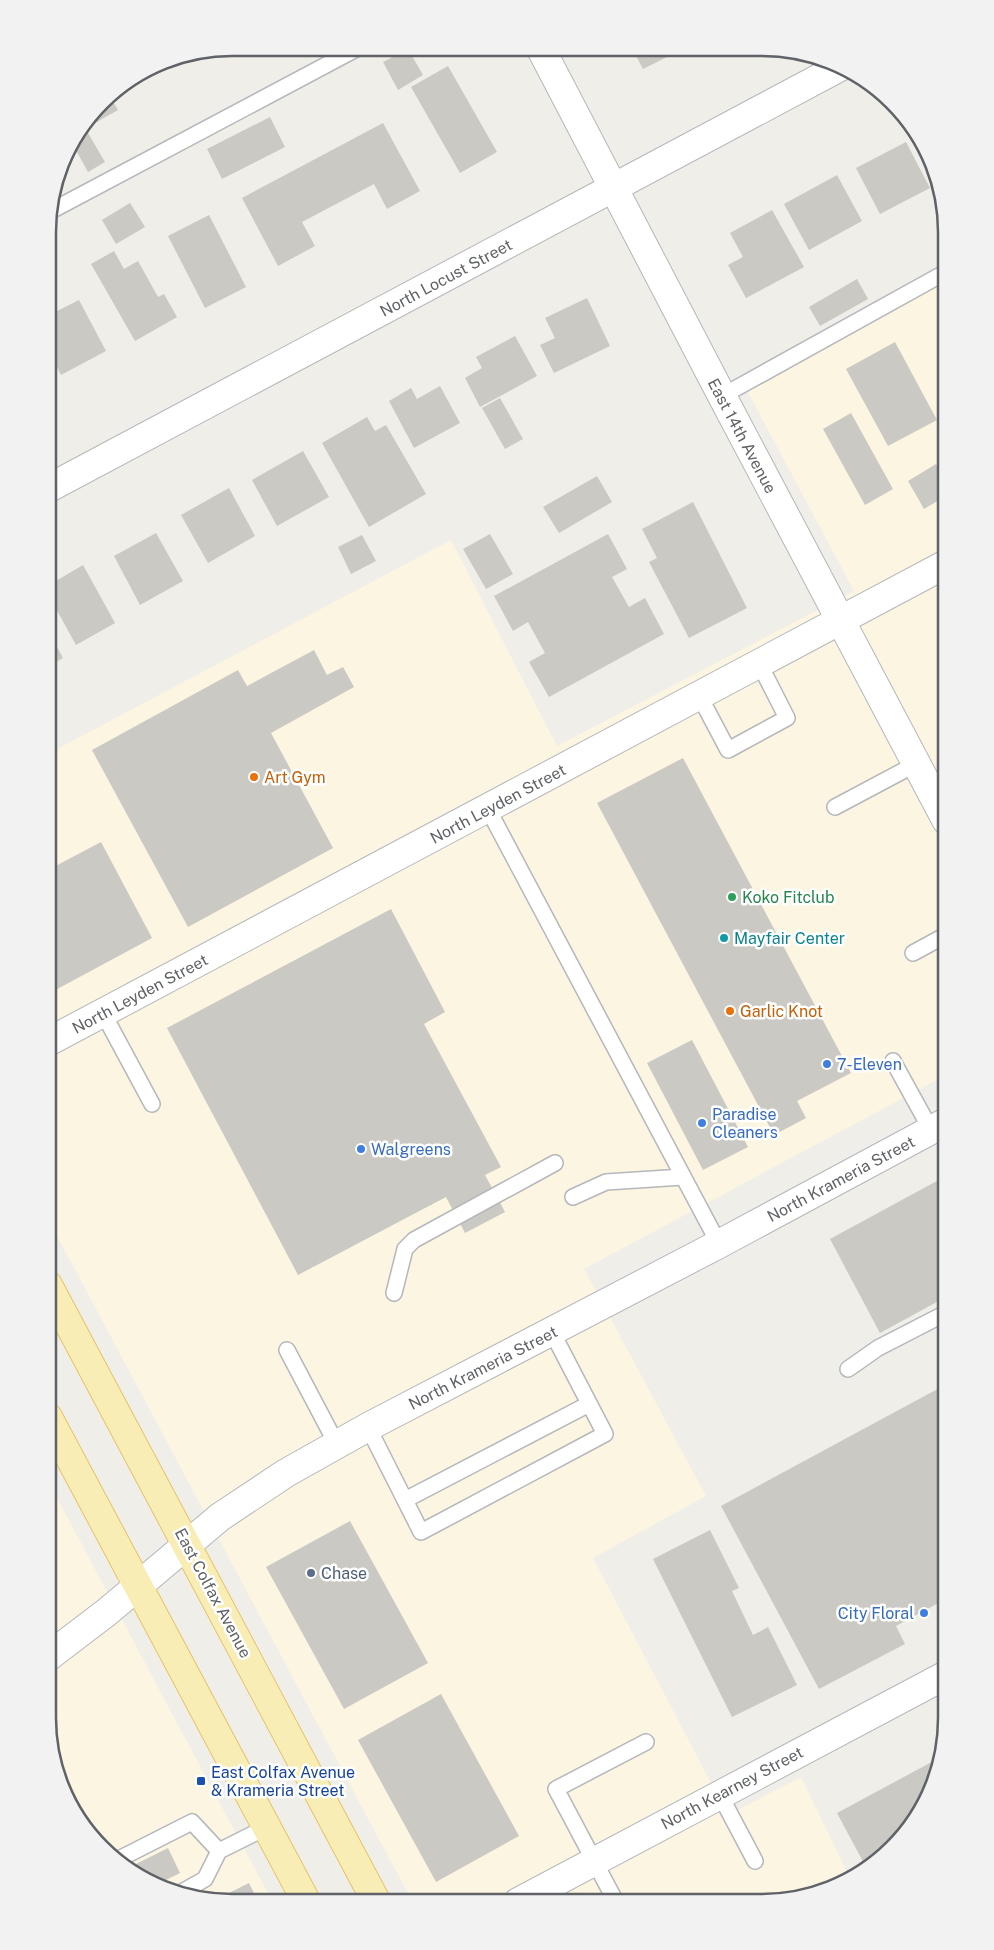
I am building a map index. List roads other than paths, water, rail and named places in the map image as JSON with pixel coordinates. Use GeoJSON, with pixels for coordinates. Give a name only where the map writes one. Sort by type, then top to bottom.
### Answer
{"type":"FeatureCollection","features":[{"type":"Feature","properties":{"kind":"main road","name":"East Colfax Avenue"},"geometry":{"type":"LineString","coordinates":[[56,1300],[372,1894]]}},
{"type":"Feature","properties":{"kind":"main road"},"geometry":{"type":"LineString","coordinates":[[56,1432],[302,1894]]}},
{"type":"Feature","properties":{"kind":"street","name":"East 14th Avenue"},"geometry":{"type":"LineString","coordinates":[[545,56],[938,804]]}},
{"type":"Feature","properties":{"kind":"street","name":"North Locust Street"},"geometry":{"type":"LineString","coordinates":[[57,484],[832,71]]}},
{"type":"Feature","properties":{"kind":"street","name":"North Leyden Street"},"geometry":{"type":"LineString","coordinates":[[56,1038],[841,622],[938,569]]}},
{"type":"Feature","properties":{"kind":"street","name":"North Krameria Street"},"geometry":{"type":"LineString","coordinates":[[56,1651],[138,1586],[220,1517],[264,1487],[368,1427],[719,1244],[937,1126]]}},
{"type":"Feature","properties":{"kind":"street","name":"North Kearney Street"},"geometry":{"type":"LineString","coordinates":[[533,1894],[937,1680]]}},
{"type":"Feature","properties":{"kind":"lane"},"geometry":{"type":"LineString","coordinates":[[59,207],[341,57]]}},
{"type":"Feature","properties":{"kind":"lane"},"geometry":{"type":"LineString","coordinates":[[722,396],[938,276]]}},
{"type":"Feature","properties":{"kind":"lane"},"geometry":{"type":"LineString","coordinates":[[700,697],[728,750],[787,718],[760,665]]}},
{"type":"Feature","properties":{"kind":"lane"},"geometry":{"type":"LineString","coordinates":[[835,807],[916,764]]}},
{"type":"Feature","properties":{"kind":"lane"},"geometry":{"type":"LineString","coordinates":[[488,809],[719,1244]]}},
{"type":"Feature","properties":{"kind":"lane"},"geometry":{"type":"LineString","coordinates":[[913,953],[938,940]]}},
{"type":"Feature","properties":{"kind":"lane"},"geometry":{"type":"LineString","coordinates":[[103,1013],[152,1104]]}},
{"type":"Feature","properties":{"kind":"lane"},"geometry":{"type":"LineString","coordinates":[[893,1061],[937,1125]]}},
{"type":"Feature","properties":{"kind":"lane"},"geometry":{"type":"LineString","coordinates":[[394,1293],[405,1249],[414,1240],[555,1164]]}},
{"type":"Feature","properties":{"kind":"lane"},"geometry":{"type":"LineString","coordinates":[[573,1196],[606,1182],[683,1177]]}},
{"type":"Feature","properties":{"kind":"lane"},"geometry":{"type":"LineString","coordinates":[[848,1369],[878,1348],[937,1317]]}},
{"type":"Feature","properties":{"kind":"lane"},"geometry":{"type":"LineString","coordinates":[[368,1427],[421,1532],[605,1434],[552,1332]]}},
{"type":"Feature","properties":{"kind":"lane"},"geometry":{"type":"LineString","coordinates":[[287,1350],[337,1445]]}},
{"type":"Feature","properties":{"kind":"lane"},"geometry":{"type":"LineString","coordinates":[[405,1500],[589,1404]]}},
{"type":"Feature","properties":{"kind":"lane"},"geometry":{"type":"LineString","coordinates":[[612,1894],[556,1790],[646,1742]]}},
{"type":"Feature","properties":{"kind":"lane"},"geometry":{"type":"LineString","coordinates":[[720,1794],[755,1861]]}},
{"type":"Feature","properties":{"kind":"lane"},"geometry":{"type":"LineString","coordinates":[[124,1856],[192,1822],[219,1851]]}},
{"type":"Feature","properties":{"kind":"lane"},"geometry":{"type":"LineString","coordinates":[[188,1888],[205,1879],[219,1851],[267,1827]]}},
{"type":"Feature","properties":{"kind":"place","name":"Art Gym"},"geometry":{"type":"Point","coordinates":[254,777]}},
{"type":"Feature","properties":{"kind":"place","name":"Koko Fitclub"},"geometry":{"type":"Point","coordinates":[732,897]}},
{"type":"Feature","properties":{"kind":"place","name":"Mayfair Center"},"geometry":{"type":"Point","coordinates":[724,938]}},
{"type":"Feature","properties":{"kind":"place","name":"Garlic Knot"},"geometry":{"type":"Point","coordinates":[730,1011]}},
{"type":"Feature","properties":{"kind":"place","name":"7-Eleven"},"geometry":{"type":"Point","coordinates":[827,1064]}},
{"type":"Feature","properties":{"kind":"place","name":"Paradise Cleaners"},"geometry":{"type":"Point","coordinates":[702,1123]}},
{"type":"Feature","properties":{"kind":"place","name":"Walgreens"},"geometry":{"type":"Point","coordinates":[361,1149]}},
{"type":"Feature","properties":{"kind":"place","name":"Chase"},"geometry":{"type":"Point","coordinates":[311,1573]}},
{"type":"Feature","properties":{"kind":"place","name":"City Floral"},"geometry":{"type":"Point","coordinates":[924,1613]}},
{"type":"Feature","properties":{"kind":"place","name":"East Colfax Avenue & Krameria Street"},"geometry":{"type":"Point","coordinates":[201,1781]}}]}
